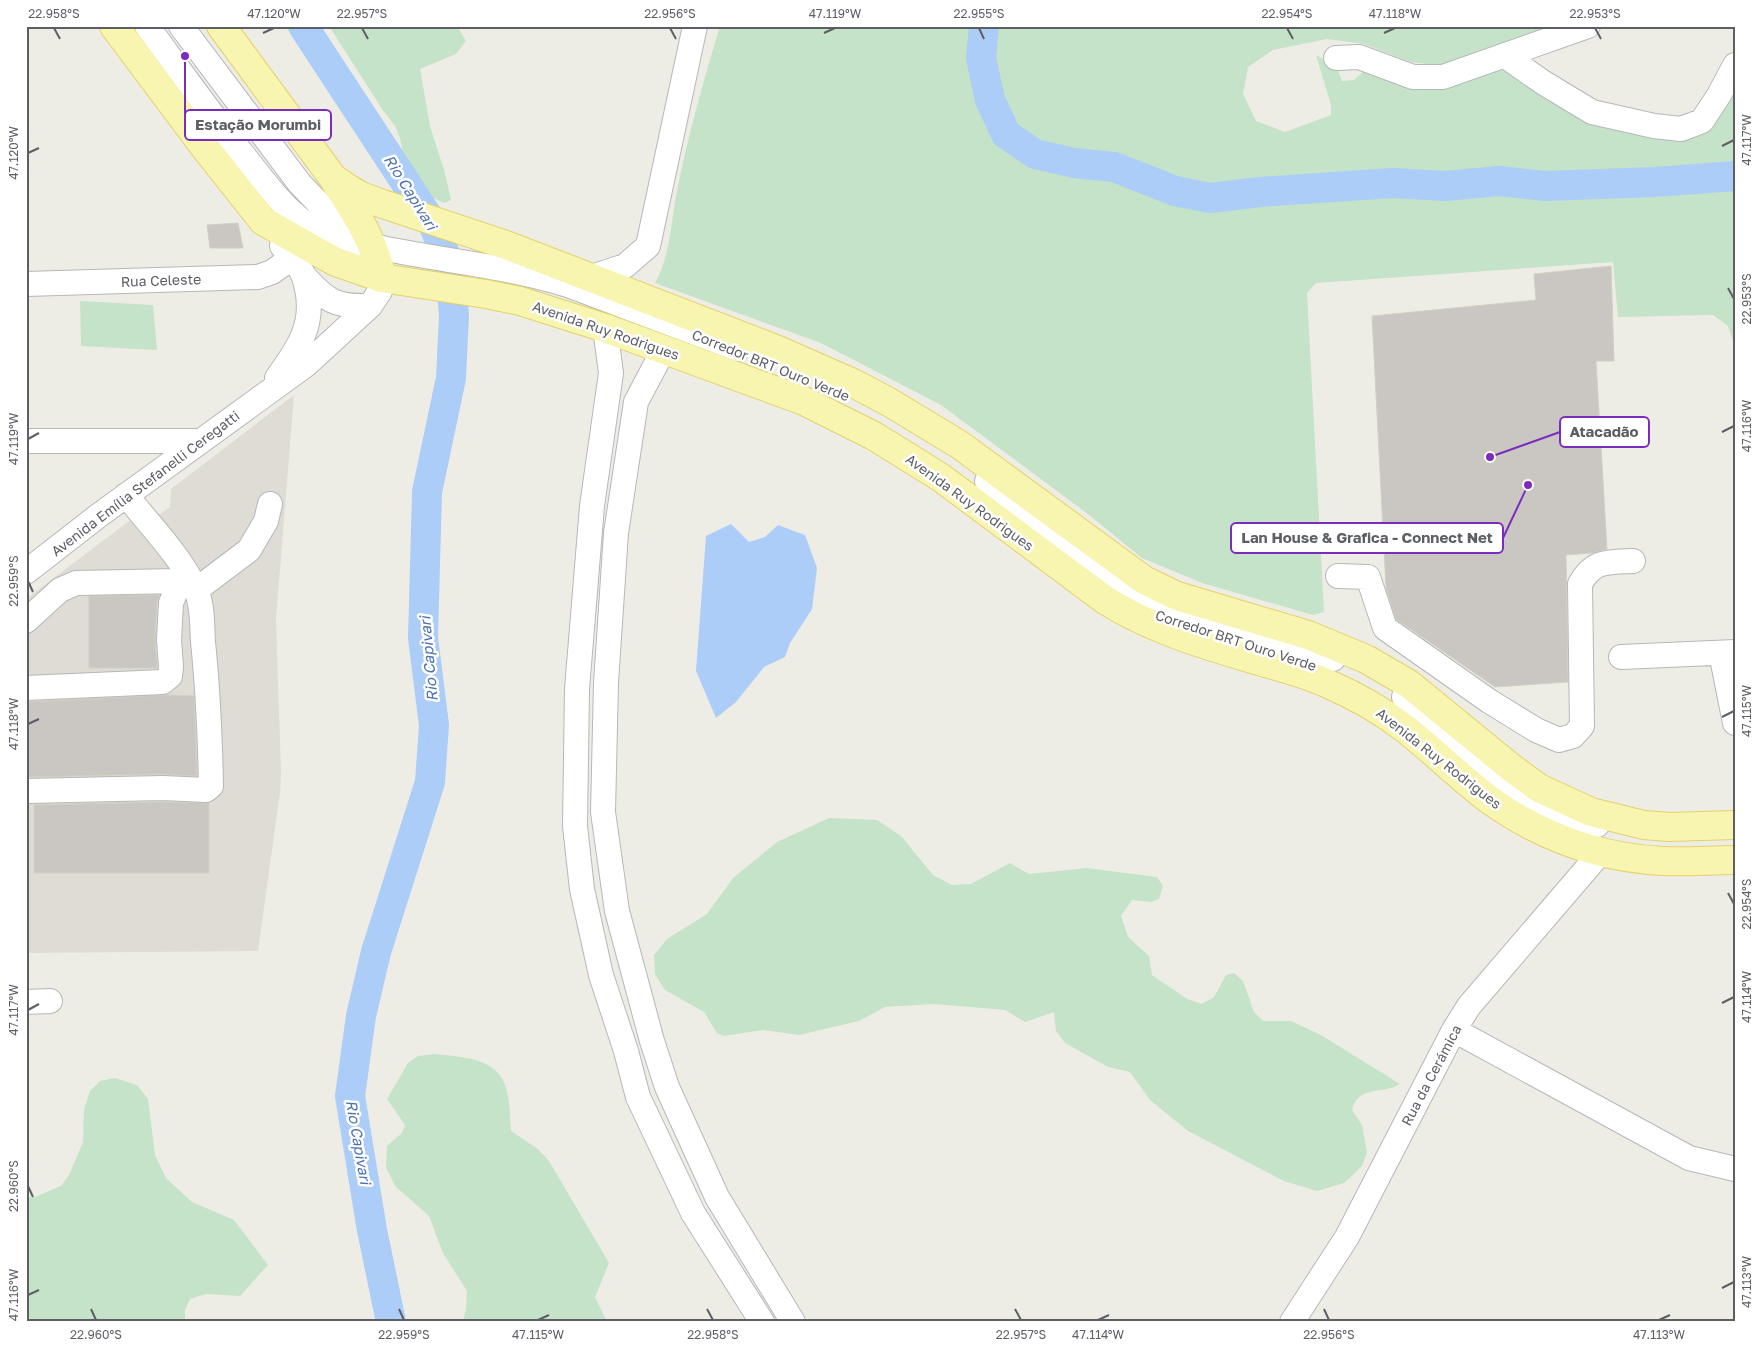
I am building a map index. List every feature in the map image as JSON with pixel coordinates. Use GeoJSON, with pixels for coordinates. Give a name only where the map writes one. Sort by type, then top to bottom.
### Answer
{"type":"FeatureCollection","features":[{"type":"Feature","properties":{"kind":"main road","name":"Avenida Ruy Rodrigues"},"geometry":{"type":"LineString","coordinates":[[114,26],[206,149],[263,221],[336,262],[394,280],[520,301],[605,328],[804,401],[874,436],[940,477],[1104,600],[1142,621],[1182,637],[1324,682],[1365,702],[1403,727],[1490,800],[1542,831],[1566,842],[1601,852],[1634,858],[1663,861],[1735,860]]}},
{"type":"Feature","properties":{"kind":"main road"},"geometry":{"type":"LineString","coordinates":[[221,26],[333,178],[355,213],[379,264],[394,280]]}},
{"type":"Feature","properties":{"kind":"main road"},"geometry":{"type":"LineString","coordinates":[[333,178],[361,196],[506,245],[816,365],[890,402],[986,463],[1144,580],[1177,596],[1308,635],[1366,659],[1409,684],[1539,788],[1567,802],[1591,812],[1644,825],[1669,827],[1735,825]]}},
{"type":"Feature","properties":{"kind":"street","name":"Corredor BRT Ouro Verde"},"geometry":{"type":"LineString","coordinates":[[147,26],[226,133],[274,194],[289,209],[315,229],[332,238],[521,271],[568,284],[774,362],[847,395],[883,414],[952,456],[1120,582],[1137,592],[1173,609],[1311,650],[1365,674],[1401,695],[1504,780],[1540,804],[1561,814],[1616,831],[1643,836],[1669,838],[1735,836]]}},
{"type":"Feature","properties":{"kind":"street","name":"Corredor BRT Ouro Verde"},"geometry":{"type":"LineString","coordinates":[[181,26],[300,184],[331,216],[372,246]]}},
{"type":"Feature","properties":{"kind":"street"},"geometry":{"type":"LineString","coordinates":[[589,278],[625,266],[648,246],[695,26]]}},
{"type":"Feature","properties":{"kind":"street"},"geometry":{"type":"LineString","coordinates":[[1336,58],[1359,57],[1413,76],[1443,77],[1588,26]]}},
{"type":"Feature","properties":{"kind":"street"},"geometry":{"type":"LineString","coordinates":[[1504,56],[1592,112],[1654,126],[1681,129],[1702,121],[1735,65]]}},
{"type":"Feature","properties":{"kind":"street","name":"Avenida Emília Stefanelli Ceregatti"},"geometry":{"type":"LineString","coordinates":[[263,221],[298,267],[309,299],[310,311],[303,338],[294,354],[265,394]]}},
{"type":"Feature","properties":{"kind":"street","name":"Corredor BRT Ouro Verde"},"geometry":{"type":"LineString","coordinates":[[475,264],[772,375],[809,390],[865,417],[914,445],[947,467],[1129,600],[1173,621],[1329,670],[1368,688],[1410,718],[1497,790],[1548,820],[1570,830],[1604,840],[1636,846],[1664,848],[1735,847]]}},
{"type":"Feature","properties":{"kind":"street"},"geometry":{"type":"LineString","coordinates":[[298,267],[316,289],[333,302],[350,307],[370,306]]}},
{"type":"Feature","properties":{"kind":"street","name":"Rua Celeste"},"geometry":{"type":"LineString","coordinates":[[26,284],[258,277],[298,267]]}},
{"type":"Feature","properties":{"kind":"street","name":"Avenida Emília Stefanelli Ceregatti"},"geometry":{"type":"LineString","coordinates":[[26,572],[126,495],[307,364],[370,306],[380,291],[394,280]]}},
{"type":"Feature","properties":{"kind":"street"},"geometry":{"type":"LineString","coordinates":[[605,328],[611,373],[592,506],[577,689],[575,826],[582,889],[601,975],[626,1051],[638,1097],[693,1213],[762,1322]]}},
{"type":"Feature","properties":{"kind":"street"},"geometry":{"type":"LineString","coordinates":[[664,349],[636,402],[616,533],[606,683],[603,812],[617,911],[652,1041],[667,1087],[718,1197],[793,1322]]}},
{"type":"Feature","properties":{"kind":"street"},"geometry":{"type":"LineString","coordinates":[[26,441],[200,441]]}},
{"type":"Feature","properties":{"kind":"street"},"geometry":{"type":"LineString","coordinates":[[26,791],[163,788],[206,790],[211,786],[209,707],[199,601],[188,583],[178,560],[126,495]]}},
{"type":"Feature","properties":{"kind":"street"},"geometry":{"type":"LineString","coordinates":[[26,688],[164,682],[170,676],[172,667],[169,640],[171,603],[188,583],[249,550],[266,522],[270,504]]}},
{"type":"Feature","properties":{"kind":"street"},"geometry":{"type":"LineString","coordinates":[[1338,576],[1368,577],[1385,628],[1488,702],[1536,730],[1559,740],[1573,736],[1582,726],[1580,584],[1587,571],[1596,566],[1609,562],[1633,561]]}},
{"type":"Feature","properties":{"kind":"street"},"geometry":{"type":"LineString","coordinates":[[26,622],[60,590],[84,581],[188,583]]}},
{"type":"Feature","properties":{"kind":"street"},"geometry":{"type":"LineString","coordinates":[[1621,657],[1728,652],[1735,723]]}},
{"type":"Feature","properties":{"kind":"street"},"geometry":{"type":"LineString","coordinates":[[1324,682],[1370,710],[1486,810],[1527,832],[1574,852],[1579,861],[1582,875]]}},
{"type":"Feature","properties":{"kind":"street","name":"Rua da Cerámica"},"geometry":{"type":"LineString","coordinates":[[1292,1322],[1347,1237],[1454,1030],[1469,1006],[1601,852]]}},
{"type":"Feature","properties":{"kind":"street"},"geometry":{"type":"LineString","coordinates":[[589,922],[617,911]]}},
{"type":"Feature","properties":{"kind":"street"},"geometry":{"type":"LineString","coordinates":[[26,1002],[50,1001]]}},
{"type":"Feature","properties":{"kind":"street"},"geometry":{"type":"LineString","coordinates":[[1454,1030],[1689,1158],[1735,1170]]}},
{"type":"Feature","properties":{"kind":"street"},"geometry":{"type":"LineString","coordinates":[[638,1097],[667,1087]]}},
{"type":"Feature","properties":{"kind":"shaded area"},"geometry":{"type":"Polygon","coordinates":[[[294,395],[276,619],[280,792],[258,951],[26,953],[26,599],[141,512],[153,519],[170,507],[171,489],[294,395]]]}},
{"type":"Feature","properties":{"kind":"green space"},"geometry":{"type":"Polygon","coordinates":[[[329,26],[457,26],[466,41],[456,54],[420,69],[430,126],[445,173],[451,200],[444,203],[417,190],[408,177],[400,138],[395,126],[329,26]]]}},
{"type":"Feature","properties":{"kind":"green space"},"geometry":{"type":"Polygon","coordinates":[[[720,26],[1560,26],[1442,66],[1411,62],[1364,44],[1327,39],[1273,50],[1248,67],[1243,94],[1256,121],[1285,132],[1331,115],[1331,105],[1316,55],[1337,67],[1342,81],[1354,80],[1368,67],[1506,68],[1679,135],[1735,78],[1735,347],[1728,326],[1713,315],[1618,317],[1613,262],[1316,283],[1307,293],[1324,612],[1313,615],[1202,583],[1142,558],[1088,514],[941,405],[821,343],[655,283],[664,261],[687,146],[720,26]]]}},
{"type":"Feature","properties":{"kind":"green space"},"geometry":{"type":"Polygon","coordinates":[[[80,301],[153,305],[157,350],[81,346],[80,301]]]}},
{"type":"Feature","properties":{"kind":"green space"},"geometry":{"type":"Polygon","coordinates":[[[829,818],[877,820],[901,836],[933,875],[952,885],[971,884],[1010,863],[1029,874],[1087,868],[1157,877],[1163,886],[1159,899],[1151,902],[1132,900],[1121,916],[1128,937],[1149,956],[1152,975],[1187,999],[1202,1004],[1214,997],[1226,975],[1234,973],[1243,981],[1254,1012],[1263,1021],[1291,1021],[1321,1035],[1400,1084],[1366,1093],[1355,1102],[1352,1110],[1362,1125],[1367,1152],[1362,1166],[1344,1183],[1317,1191],[1284,1181],[1188,1131],[1150,1100],[1130,1072],[1108,1067],[1065,1043],[1056,1031],[1054,1012],[1025,1022],[1005,1010],[934,1004],[885,1007],[859,1021],[799,1035],[763,1030],[724,1036],[717,1033],[704,1012],[665,990],[655,974],[654,955],[667,939],[707,914],[733,878],[777,842],[829,818]]]}},
{"type":"Feature","properties":{"kind":"green space"},"geometry":{"type":"Polygon","coordinates":[[[434,1054],[477,1060],[487,1064],[502,1078],[510,1109],[511,1131],[538,1149],[549,1161],[609,1263],[595,1297],[607,1322],[463,1322],[467,1291],[443,1253],[429,1216],[395,1186],[386,1167],[387,1146],[402,1133],[405,1125],[387,1099],[408,1063],[418,1056],[434,1054]]]}},
{"type":"Feature","properties":{"kind":"green space"},"geometry":{"type":"Polygon","coordinates":[[[115,1078],[137,1085],[148,1099],[155,1155],[166,1178],[192,1202],[234,1220],[268,1265],[240,1296],[206,1294],[190,1299],[185,1310],[185,1322],[26,1322],[26,1198],[35,1197],[61,1186],[69,1175],[83,1142],[84,1110],[90,1091],[100,1081],[115,1078]]]}},
{"type":"Feature","properties":{"kind":"water"},"geometry":{"type":"Polygon","coordinates":[[[731,524],[749,542],[765,537],[778,525],[805,535],[817,568],[812,609],[790,643],[785,657],[764,667],[736,702],[716,718],[696,671],[706,536],[731,524]]]}},
{"type":"Feature","properties":{"kind":"building"},"geometry":{"type":"Polygon","coordinates":[[[238,223],[243,248],[210,248],[207,225],[238,223]]]}},
{"type":"Feature","properties":{"kind":"building"},"geometry":{"type":"Polygon","coordinates":[[[1611,266],[1614,361],[1596,361],[1607,549],[1592,553],[1566,555],[1568,682],[1495,687],[1396,619],[1386,588],[1372,316],[1536,300],[1534,274],[1611,266]]]}},
{"type":"Feature","properties":{"kind":"building"},"geometry":{"type":"Polygon","coordinates":[[[159,595],[155,639],[157,668],[89,668],[89,596],[159,595]]]}},
{"type":"Feature","properties":{"kind":"building"},"geometry":{"type":"Polygon","coordinates":[[[165,695],[194,696],[197,776],[163,774],[26,777],[26,702],[165,695]]]}},
{"type":"Feature","properties":{"kind":"building"},"geometry":{"type":"Polygon","coordinates":[[[163,802],[209,803],[209,873],[34,873],[34,805],[163,802]]]}},
{"type":"Feature","properties":{"kind":"waterway","name":"Rio Capivari"},"geometry":{"type":"LineString","coordinates":[[303,26],[434,226],[450,267],[454,315],[451,378],[427,492],[423,638],[434,725],[430,782],[376,952],[361,1016],[350,1096],[372,1230],[391,1322]]}},
{"type":"Feature","properties":{"kind":"waterway"},"geometry":{"type":"LineString","coordinates":[[984,26],[981,58],[990,100],[1006,134],[1035,154],[1074,163],[1114,167],[1175,191],[1210,198],[1260,192],[1393,183],[1445,186],[1499,181],[1545,186],[1655,182],[1735,176]]}},
{"type":"Feature","properties":{"kind":"place","name":"Estação Morumbi"},"geometry":{"type":"Point","coordinates":[185,56]}},
{"type":"Feature","properties":{"kind":"place","name":"Atacadão"},"geometry":{"type":"Point","coordinates":[1490,457]}},
{"type":"Feature","properties":{"kind":"place","name":"Lan House & Grafica - Connect Net"},"geometry":{"type":"Point","coordinates":[1528,485]}}]}
